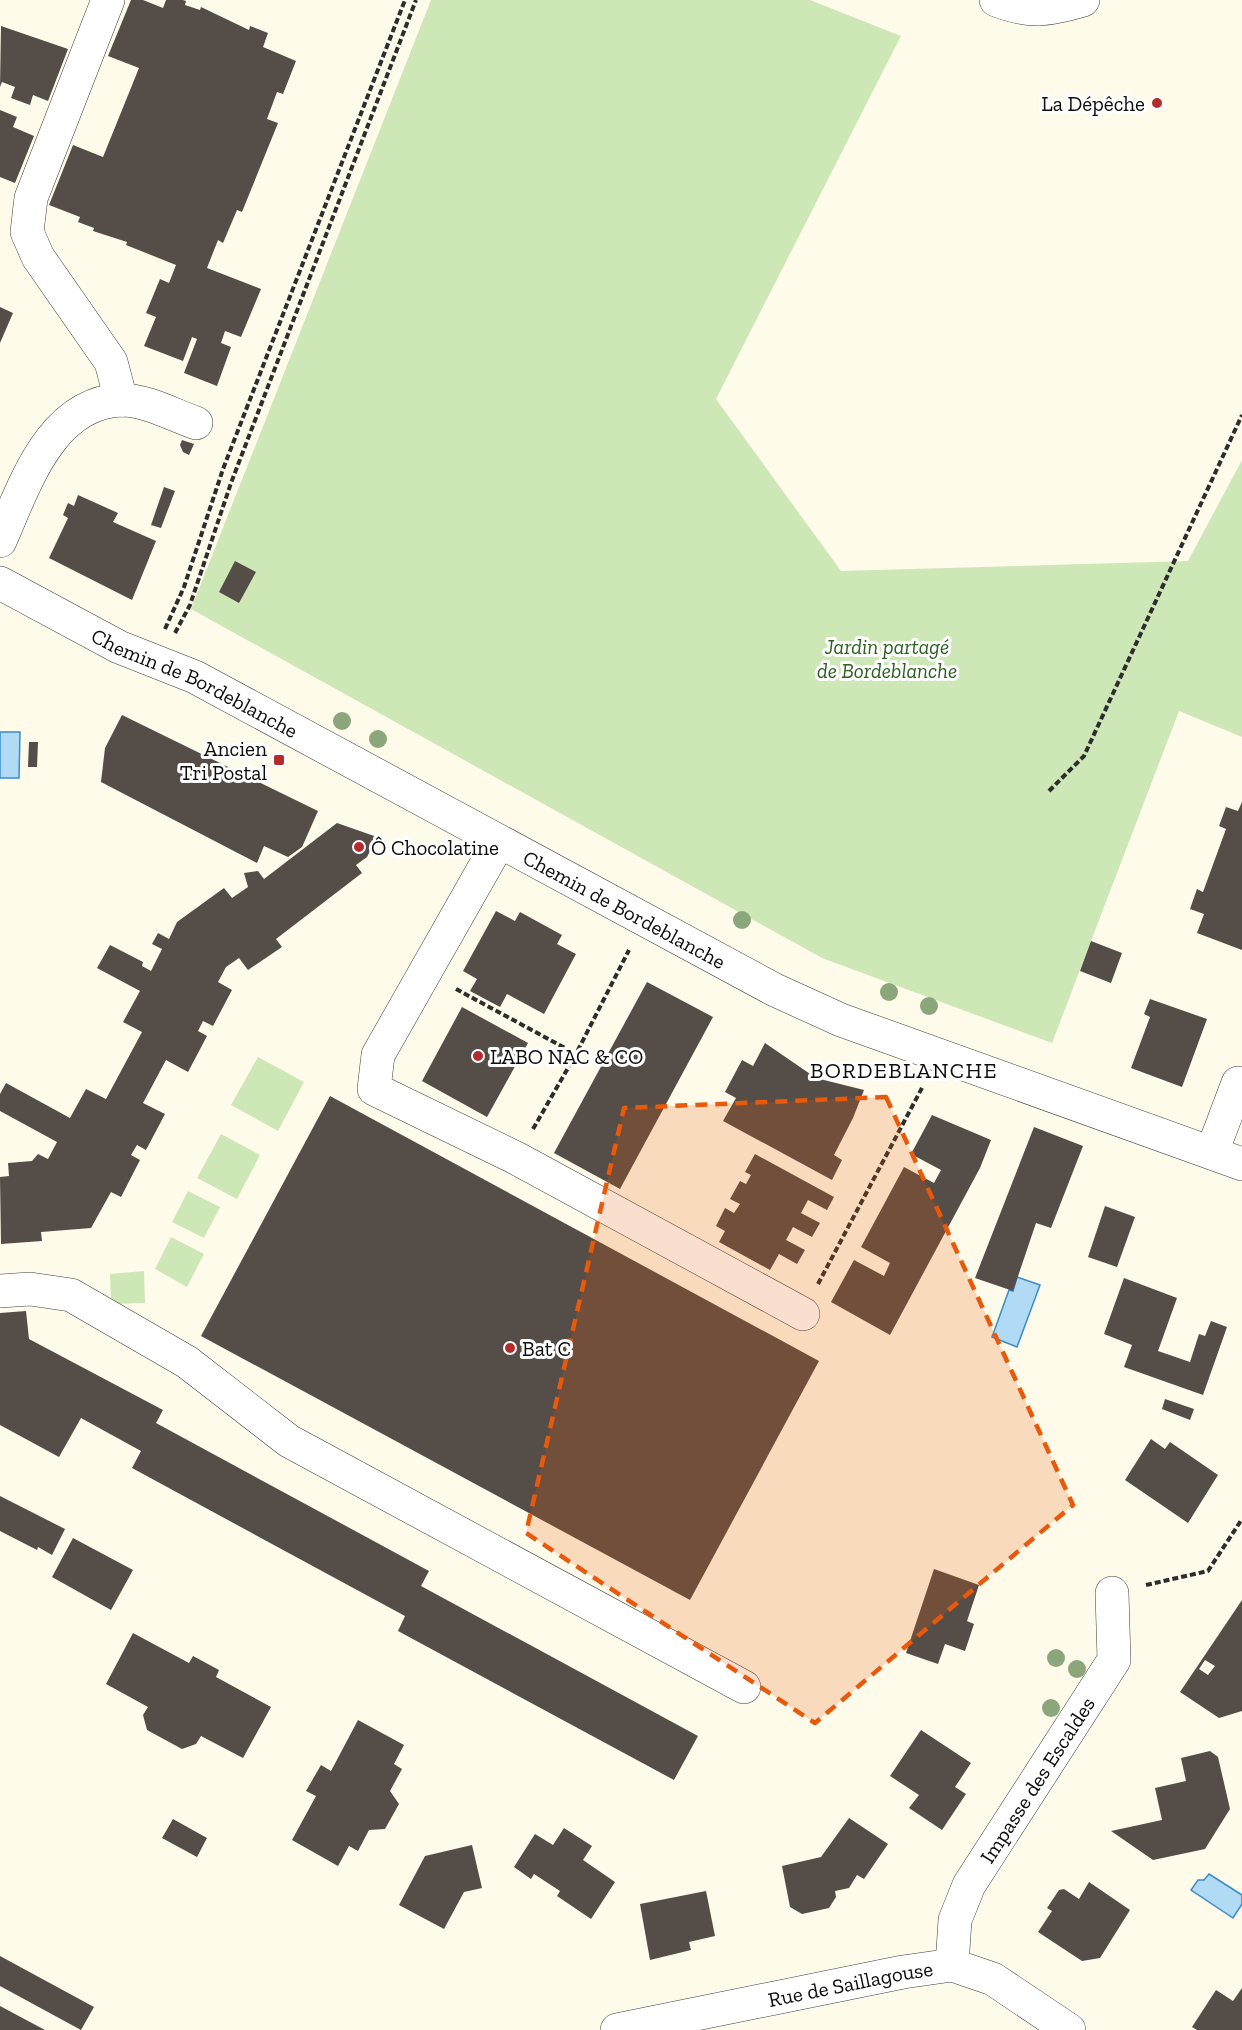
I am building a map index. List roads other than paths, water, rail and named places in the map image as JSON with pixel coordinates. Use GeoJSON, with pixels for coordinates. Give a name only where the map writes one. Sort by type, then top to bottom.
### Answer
{"type":"FeatureCollection","features":[{"type":"Feature","properties":{"kind":"street"},"geometry":{"type":"LineString","coordinates":[[108,0],[31,198],[27,232],[38,257],[111,362],[121,400]]}},
{"type":"Feature","properties":{"kind":"street"},"geometry":{"type":"LineString","coordinates":[[996,0],[1012,6],[1045,11],[1083,0]]}},
{"type":"Feature","properties":{"kind":"street"},"geometry":{"type":"LineString","coordinates":[[0,541],[47,442],[67,422],[97,406],[121,400],[140,403],[196,423]]}},
{"type":"Feature","properties":{"kind":"street","name":"Chemin de Bordeblanche"},"geometry":{"type":"LineString","coordinates":[[0,583],[119,647],[195,677],[499,843],[785,994],[842,1020],[939,1056],[1227,1158]]}},
{"type":"Feature","properties":{"kind":"street"},"geometry":{"type":"LineString","coordinates":[[499,843],[378,1055],[374,1089],[516,1158],[803,1314]]}},
{"type":"Feature","properties":{"kind":"street"},"geometry":{"type":"LineString","coordinates":[[1227,1158],[1238,1083]]}},
{"type":"Feature","properties":{"kind":"street"},"geometry":{"type":"LineString","coordinates":[[0,1291],[30,1289],[71,1295],[187,1362],[289,1440],[744,1687]]}},
{"type":"Feature","properties":{"kind":"street","name":"Impasse des Escaldes"},"geometry":{"type":"LineString","coordinates":[[952,1965],[955,1920],[969,1885],[1114,1660],[1112,1593]]}},
{"type":"Feature","properties":{"kind":"street","name":"Rue de Saillagouse"},"geometry":{"type":"LineString","coordinates":[[617,2030],[903,1972],[952,1965],[993,1979],[1069,2030]]}},
{"type":"Feature","properties":{"kind":"water"},"geometry":{"type":"Polygon","coordinates":[[[0,732],[20,732],[19,778],[0,778],[0,732]]]}},
{"type":"Feature","properties":{"kind":"water"},"geometry":{"type":"Polygon","coordinates":[[[1017,1277],[1040,1285],[1017,1347],[992,1337],[1009,1290],[1013,1291],[1017,1277]]]}},
{"type":"Feature","properties":{"kind":"water"},"geometry":{"type":"Polygon","coordinates":[[[1209,1874],[1242,1895],[1242,1904],[1233,1918],[1191,1890],[1198,1880],[1204,1880],[1209,1874]]]}},
{"type":"Feature","properties":{"kind":"place","name":"La Dépêche"},"geometry":{"type":"Point","coordinates":[1157,103]}},
{"type":"Feature","properties":{"kind":"place","name":"Ancien Tri Postal"},"geometry":{"type":"Point","coordinates":[279,760]}},
{"type":"Feature","properties":{"kind":"place","name":"Ô Chocolatine"},"geometry":{"type":"Point","coordinates":[359,847]}},
{"type":"Feature","properties":{"kind":"place","name":"LABO NAC & CO"},"geometry":{"type":"Point","coordinates":[478,1056]}},
{"type":"Feature","properties":{"kind":"place","name":"Bat C"},"geometry":{"type":"Point","coordinates":[510,1348]}},
{"type":"Feature","properties":{"kind":"district","name":"BORDEBLANCHE"},"geometry":{"type":"Point","coordinates":[904,1070]}},
{"type":"Feature","properties":{"kind":"park label","name":"Jardin partagé de Bordeblanche"},"geometry":{"type":"Point","coordinates":[887,658]}}]}
